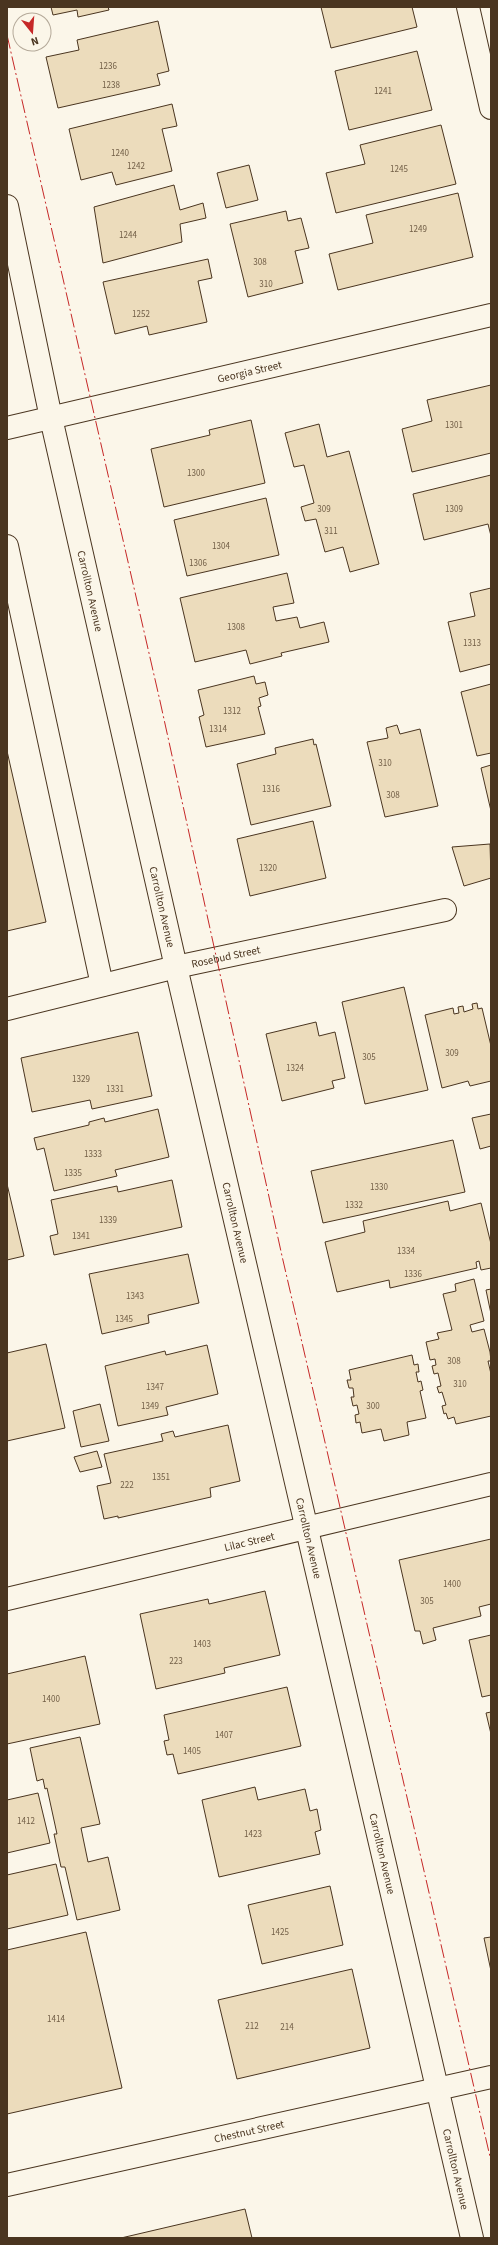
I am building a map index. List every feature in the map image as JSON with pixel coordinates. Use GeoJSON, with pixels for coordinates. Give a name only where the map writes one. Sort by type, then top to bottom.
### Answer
{"type":"FeatureCollection","features":[{"type":"Feature","properties":{"kind":"street"},"geometry":{"type":"LineString","coordinates":[[468,7],[491,108]]}},
{"type":"Feature","properties":{"kind":"street","name":"Carrollton Avenue"},"geometry":{"type":"LineString","coordinates":[[7,206],[51,418],[176,967],[308,1526],[472,2238]]}},
{"type":"Feature","properties":{"kind":"street","name":"Georgia Street"},"geometry":{"type":"LineString","coordinates":[[7,428],[491,315]]}},
{"type":"Feature","properties":{"kind":"street"},"geometry":{"type":"LineString","coordinates":[[7,546],[102,985]]}},
{"type":"Feature","properties":{"kind":"street","name":"Rosebud Street"},"geometry":{"type":"LineString","coordinates":[[7,1009],[176,967],[445,910]]}},
{"type":"Feature","properties":{"kind":"street","name":"Lilac Street"},"geometry":{"type":"LineString","coordinates":[[7,1599],[308,1526],[491,1484]]}},
{"type":"Feature","properties":{"kind":"street","name":"Chestnut Street"},"geometry":{"type":"LineString","coordinates":[[7,2185],[491,2077]]}},
{"type":"Feature","properties":{"kind":"building"},"geometry":{"type":"Polygon","coordinates":[[[51,7],[108,7],[109,10],[78,17],[77,10],[53,15],[51,7]]]}},
{"type":"Feature","properties":{"kind":"building"},"geometry":{"type":"Polygon","coordinates":[[[321,7],[412,7],[417,27],[331,48],[321,7]]]}},
{"type":"Feature","properties":{"kind":"building"},"geometry":{"type":"Polygon","coordinates":[[[158,21],[169,71],[157,74],[160,85],[58,108],[46,57],[79,50],[77,40],[158,21]]]}},
{"type":"Feature","properties":{"kind":"building"},"geometry":{"type":"Polygon","coordinates":[[[417,51],[432,110],[349,130],[335,71],[417,51]]]}},
{"type":"Feature","properties":{"kind":"building"},"geometry":{"type":"Polygon","coordinates":[[[172,104],[177,126],[162,129],[172,171],[116,185],[112,172],[81,180],[69,129],[172,104]]]}},
{"type":"Feature","properties":{"kind":"building"},"geometry":{"type":"Polygon","coordinates":[[[441,125],[456,184],[336,213],[326,173],[365,164],[360,145],[441,125]]]}},
{"type":"Feature","properties":{"kind":"building"},"geometry":{"type":"Polygon","coordinates":[[[249,165],[258,200],[226,208],[217,173],[249,165]]]}},
{"type":"Feature","properties":{"kind":"building"},"geometry":{"type":"Polygon","coordinates":[[[174,185],[180,210],[203,203],[206,218],[180,224],[182,242],[103,263],[94,207],[174,185]]]}},
{"type":"Feature","properties":{"kind":"building"},"geometry":{"type":"Polygon","coordinates":[[[458,193],[473,257],[338,290],[329,254],[373,243],[366,215],[458,193]]]}},
{"type":"Feature","properties":{"kind":"building"},"geometry":{"type":"Polygon","coordinates":[[[286,211],[288,221],[301,218],[309,248],[295,251],[303,283],[248,297],[230,224],[286,211]]]}},
{"type":"Feature","properties":{"kind":"building"},"geometry":{"type":"Polygon","coordinates":[[[208,259],[212,278],[198,281],[207,322],[149,335],[147,326],[115,334],[103,282],[208,259]]]}},
{"type":"Feature","properties":{"kind":"building"},"geometry":{"type":"Polygon","coordinates":[[[491,385],[491,453],[412,472],[402,429],[432,421],[427,400],[491,385]]]}},
{"type":"Feature","properties":{"kind":"building"},"geometry":{"type":"Polygon","coordinates":[[[251,420],[265,483],[164,507],[151,449],[210,435],[209,430],[251,420]]]}},
{"type":"Feature","properties":{"kind":"building"},"geometry":{"type":"Polygon","coordinates":[[[319,424],[327,457],[349,451],[379,564],[350,572],[343,547],[325,552],[316,519],[305,521],[301,507],[314,503],[304,465],[294,467],[285,433],[319,424]]]}},
{"type":"Feature","properties":{"kind":"building"},"geometry":{"type":"Polygon","coordinates":[[[491,475],[491,536],[488,524],[424,540],[413,494],[491,475]]]}},
{"type":"Feature","properties":{"kind":"building"},"geometry":{"type":"Polygon","coordinates":[[[266,498],[279,555],[187,576],[174,520],[266,498]]]}},
{"type":"Feature","properties":{"kind":"building"},"geometry":{"type":"Polygon","coordinates":[[[287,573],[294,603],[273,607],[276,621],[297,617],[300,628],[324,622],[329,642],[281,653],[282,656],[250,664],[246,650],[195,662],[180,598],[287,573]]]}},
{"type":"Feature","properties":{"kind":"building"},"geometry":{"type":"Polygon","coordinates":[[[491,588],[491,664],[460,672],[448,622],[475,616],[470,593],[491,588]]]}},
{"type":"Feature","properties":{"kind":"building"},"geometry":{"type":"Polygon","coordinates":[[[254,676],[256,684],[265,682],[268,695],[259,698],[261,706],[258,707],[265,734],[206,747],[199,717],[204,715],[198,690],[254,676]]]}},
{"type":"Feature","properties":{"kind":"building"},"geometry":{"type":"Polygon","coordinates":[[[491,684],[491,753],[477,756],[461,692],[491,684]]]}},
{"type":"Feature","properties":{"kind":"building"},"geometry":{"type":"Polygon","coordinates":[[[397,725],[400,734],[420,729],[438,806],[385,817],[367,742],[388,738],[386,728],[397,725]]]}},
{"type":"Feature","properties":{"kind":"building"},"geometry":{"type":"Polygon","coordinates":[[[313,739],[314,745],[316,744],[331,806],[251,825],[237,764],[276,754],[275,748],[313,739]]]}},
{"type":"Feature","properties":{"kind":"building"},"geometry":{"type":"Polygon","coordinates":[[[7,751],[46,922],[7,931],[7,751]]]}},
{"type":"Feature","properties":{"kind":"building"},"geometry":{"type":"Polygon","coordinates":[[[491,765],[491,811],[481,768],[491,765]]]}},
{"type":"Feature","properties":{"kind":"building"},"geometry":{"type":"Polygon","coordinates":[[[313,821],[326,878],[250,896],[237,839],[313,821]]]}},
{"type":"Feature","properties":{"kind":"building"},"geometry":{"type":"Polygon","coordinates":[[[490,844],[491,878],[464,886],[452,847],[490,844]]]}},
{"type":"Feature","properties":{"kind":"building"},"geometry":{"type":"Polygon","coordinates":[[[404,987],[428,1090],[365,1104],[342,1002],[404,987]]]}},
{"type":"Feature","properties":{"kind":"building"},"geometry":{"type":"Polygon","coordinates":[[[477,1003],[478,1009],[482,1008],[491,1046],[491,1081],[470,1086],[468,1081],[442,1088],[425,1015],[453,1008],[454,1014],[459,1013],[458,1007],[463,1006],[464,1012],[473,1009],[472,1004],[477,1003]]]}},
{"type":"Feature","properties":{"kind":"building"},"geometry":{"type":"Polygon","coordinates":[[[316,1022],[319,1036],[335,1032],[345,1078],[332,1081],[334,1088],[282,1101],[266,1034],[316,1022]]]}},
{"type":"Feature","properties":{"kind":"building"},"geometry":{"type":"Polygon","coordinates":[[[138,1032],[152,1096],[92,1109],[90,1100],[32,1112],[21,1058],[138,1032]]]}},
{"type":"Feature","properties":{"kind":"building"},"geometry":{"type":"Polygon","coordinates":[[[158,1109],[169,1157],[115,1170],[117,1176],[54,1191],[44,1148],[37,1150],[34,1138],[89,1125],[89,1122],[104,1118],[105,1122],[158,1109]]]}},
{"type":"Feature","properties":{"kind":"building"},"geometry":{"type":"Polygon","coordinates":[[[491,1114],[491,1146],[480,1149],[472,1118],[491,1114]]]}},
{"type":"Feature","properties":{"kind":"building"},"geometry":{"type":"Polygon","coordinates":[[[453,1140],[465,1192],[323,1223],[311,1171],[453,1140]]]}},
{"type":"Feature","properties":{"kind":"building"},"geometry":{"type":"Polygon","coordinates":[[[172,1180],[182,1227],[54,1255],[50,1236],[58,1234],[51,1200],[117,1186],[118,1192],[172,1180]]]}},
{"type":"Feature","properties":{"kind":"building"},"geometry":{"type":"Polygon","coordinates":[[[7,1184],[24,1256],[7,1260],[7,1184]]]}},
{"type":"Feature","properties":{"kind":"building"},"geometry":{"type":"Polygon","coordinates":[[[448,1201],[450,1211],[481,1203],[491,1244],[491,1268],[481,1270],[479,1261],[476,1262],[477,1268],[390,1288],[389,1280],[337,1292],[325,1242],[365,1232],[363,1221],[448,1201]]]}},
{"type":"Feature","properties":{"kind":"building"},"geometry":{"type":"Polygon","coordinates":[[[188,1254],[199,1303],[148,1315],[149,1323],[102,1334],[89,1274],[188,1254]]]}},
{"type":"Feature","properties":{"kind":"building"},"geometry":{"type":"Polygon","coordinates":[[[474,1279],[484,1321],[470,1325],[472,1332],[484,1329],[490,1352],[491,1361],[488,1361],[491,1374],[491,1416],[456,1424],[454,1417],[448,1419],[446,1413],[444,1414],[442,1406],[446,1405],[442,1392],[439,1393],[437,1387],[441,1386],[438,1373],[434,1374],[432,1366],[436,1365],[435,1359],[430,1360],[426,1342],[439,1339],[437,1333],[452,1330],[443,1294],[456,1291],[455,1284],[474,1279]]]}},
{"type":"Feature","properties":{"kind":"building"},"geometry":{"type":"Polygon","coordinates":[[[491,1289],[491,1314],[486,1290],[491,1289]]]}},
{"type":"Feature","properties":{"kind":"building"},"geometry":{"type":"Polygon","coordinates":[[[46,1344],[65,1428],[7,1441],[7,1353],[46,1344]]]}},
{"type":"Feature","properties":{"kind":"building"},"geometry":{"type":"Polygon","coordinates":[[[207,1345],[218,1394],[166,1407],[168,1415],[118,1426],[105,1366],[165,1351],[166,1355],[207,1345]]]}},
{"type":"Feature","properties":{"kind":"building"},"geometry":{"type":"Polygon","coordinates":[[[412,1355],[414,1365],[418,1364],[419,1372],[416,1372],[418,1382],[421,1381],[423,1390],[420,1391],[426,1418],[407,1422],[409,1435],[384,1441],[381,1429],[362,1433],[360,1422],[356,1423],[355,1415],[359,1414],[357,1405],[353,1406],[351,1397],[354,1397],[353,1388],[349,1388],[347,1380],[351,1380],[349,1370],[412,1355]]]}},
{"type":"Feature","properties":{"kind":"building"},"geometry":{"type":"Polygon","coordinates":[[[100,1404],[109,1441],[81,1447],[73,1411],[100,1404]]]}},
{"type":"Feature","properties":{"kind":"building"},"geometry":{"type":"Polygon","coordinates":[[[228,1425],[240,1481],[210,1488],[211,1497],[118,1518],[118,1516],[104,1519],[97,1486],[111,1483],[104,1454],[163,1441],[161,1434],[173,1431],[175,1437],[228,1425]]]}},
{"type":"Feature","properties":{"kind":"building"},"geometry":{"type":"Polygon","coordinates":[[[97,1451],[102,1467],[80,1472],[74,1457],[97,1451]]]}},
{"type":"Feature","properties":{"kind":"building"},"geometry":{"type":"Polygon","coordinates":[[[491,1539],[491,1604],[479,1607],[481,1616],[433,1628],[436,1640],[423,1644],[420,1631],[415,1631],[399,1560],[491,1539]]]}},
{"type":"Feature","properties":{"kind":"building"},"geometry":{"type":"Polygon","coordinates":[[[265,1591],[280,1655],[224,1668],[225,1673],[156,1689],[140,1614],[208,1599],[209,1604],[265,1591]]]}},
{"type":"Feature","properties":{"kind":"building"},"geometry":{"type":"Polygon","coordinates":[[[491,1635],[491,1695],[482,1697],[469,1640],[491,1635]]]}},
{"type":"Feature","properties":{"kind":"building"},"geometry":{"type":"Polygon","coordinates":[[[85,1656],[100,1724],[7,1744],[7,1674],[85,1656]]]}},
{"type":"Feature","properties":{"kind":"building"},"geometry":{"type":"Polygon","coordinates":[[[287,1687],[301,1746],[178,1774],[173,1754],[167,1755],[164,1741],[169,1740],[164,1715],[287,1687]]]}},
{"type":"Feature","properties":{"kind":"building"},"geometry":{"type":"Polygon","coordinates":[[[491,1712],[491,1734],[486,1713],[491,1712]]]}},
{"type":"Feature","properties":{"kind":"building"},"geometry":{"type":"Polygon","coordinates":[[[80,1737],[100,1824],[81,1828],[88,1862],[108,1857],[120,1910],[77,1920],[65,1867],[61,1867],[54,1834],[57,1834],[47,1788],[45,1789],[43,1779],[37,1781],[30,1748],[80,1737]]]}},
{"type":"Feature","properties":{"kind":"building"},"geometry":{"type":"Polygon","coordinates":[[[255,1787],[258,1800],[305,1789],[310,1811],[317,1809],[321,1830],[315,1832],[320,1854],[219,1877],[202,1800],[255,1787]]]}},
{"type":"Feature","properties":{"kind":"building"},"geometry":{"type":"Polygon","coordinates":[[[38,1793],[50,1843],[7,1853],[7,1800],[38,1793]]]}},
{"type":"Feature","properties":{"kind":"building"},"geometry":{"type":"Polygon","coordinates":[[[56,1864],[68,1915],[7,1929],[7,1875],[56,1864]]]}},
{"type":"Feature","properties":{"kind":"building"},"geometry":{"type":"Polygon","coordinates":[[[330,1886],[343,1945],[262,1964],[248,1905],[330,1886]]]}},
{"type":"Feature","properties":{"kind":"building"},"geometry":{"type":"Polygon","coordinates":[[[86,1932],[122,2088],[7,2114],[7,1950],[86,1932]]]}},
{"type":"Feature","properties":{"kind":"building"},"geometry":{"type":"Polygon","coordinates":[[[491,1937],[491,1971],[484,1938],[491,1937]]]}},
{"type":"Feature","properties":{"kind":"building"},"geometry":{"type":"Polygon","coordinates":[[[352,1969],[370,2048],[237,2079],[218,2000],[352,1969]]]}},
{"type":"Feature","properties":{"kind":"building"},"geometry":{"type":"Polygon","coordinates":[[[245,2209],[252,2238],[121,2238],[245,2209]]]}},
{"type":"Feature","properties":{"kind":"power"},"geometry":{"type":"LineString","coordinates":[[7,35],[160,701],[282,1256],[491,2161]]}}]}
